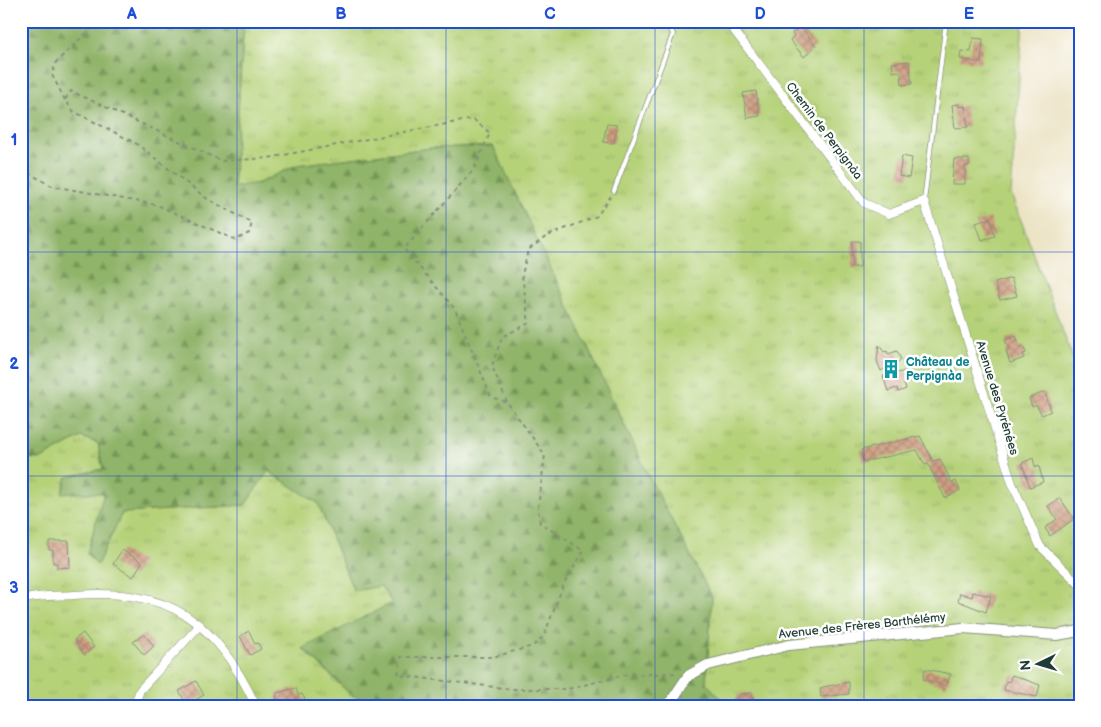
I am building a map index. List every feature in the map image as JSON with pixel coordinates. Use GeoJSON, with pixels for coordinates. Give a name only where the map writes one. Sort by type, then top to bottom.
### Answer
{"type":"FeatureCollection","features":[{"type":"Feature","properties":{"kind":"street","name":"Chemin de Perpignàa"},"geometry":{"type":"LineString","coordinates":[[727,21],[864,203],[889,214],[924,201]]}},
{"type":"Feature","properties":{"kind":"street","name":"Avenue des Pyrénées"},"geometry":{"type":"LineString","coordinates":[[924,201],[1012,483],[1040,546],[1080,585]]}},
{"type":"Feature","properties":{"kind":"street"},"geometry":{"type":"LineString","coordinates":[[21,600],[102,593],[130,595],[165,605],[200,625],[217,641],[232,660],[256,706]]}},
{"type":"Feature","properties":{"kind":"street"},"geometry":{"type":"LineString","coordinates":[[134,706],[140,690],[200,625]]}},
{"type":"Feature","properties":{"kind":"street","name":"Avenue des Frères Barthélémy"},"geometry":{"type":"LineString","coordinates":[[668,706],[688,676],[708,665],[740,656],[814,641],[963,628],[1057,635],[1080,631]]}},
{"type":"Feature","properties":{"kind":"lane"},"geometry":{"type":"LineString","coordinates":[[614,191],[673,34],[667,21]]}},
{"type":"Feature","properties":{"kind":"lane"},"geometry":{"type":"LineString","coordinates":[[924,201],[946,21]]}},
{"type":"Feature","properties":{"kind":"path"},"geometry":{"type":"LineString","coordinates":[[21,168],[52,186],[157,205],[236,240],[249,234],[252,223],[206,198],[137,144],[72,111],[64,100],[52,75],[56,62],[99,21]]}},
{"type":"Feature","properties":{"kind":"path"},"geometry":{"type":"LineString","coordinates":[[64,100],[71,91],[222,161],[268,158],[473,120],[490,133],[474,169],[404,250],[455,309],[491,397],[506,402]]}},
{"type":"Feature","properties":{"kind":"path"},"geometry":{"type":"LineString","coordinates":[[614,191],[597,216],[547,236],[528,250],[522,275],[529,323],[502,337],[492,366],[506,402],[545,455],[538,508],[540,523],[584,551],[564,583],[544,636],[533,646],[493,657],[401,657],[398,675],[510,689],[567,689],[625,675],[679,673],[688,676]]}},
{"type":"Feature","properties":{"kind":"green space"},"geometry":{"type":"Polygon","coordinates":[[[21,21],[244,21],[233,187],[259,183],[297,165],[431,148],[493,146],[647,473],[712,597],[706,683],[728,706],[377,706],[350,694],[303,648],[392,603],[381,586],[354,591],[318,503],[268,471],[245,505],[122,513],[97,565],[87,554],[104,493],[62,493],[67,477],[103,469],[98,443],[81,437],[41,459],[21,458],[21,21]]]}},
{"type":"Feature","properties":{"kind":"green space"},"geometry":{"type":"Polygon","coordinates":[[[244,21],[1023,21],[1011,194],[1080,377],[1080,706],[728,706],[706,683],[712,597],[647,473],[493,146],[431,148],[297,165],[259,183],[233,188],[244,21]]]}},
{"type":"Feature","properties":{"kind":"green space"},"geometry":{"type":"Polygon","coordinates":[[[81,437],[98,443],[103,469],[67,477],[62,492],[104,493],[87,554],[97,565],[122,513],[245,505],[268,471],[318,503],[353,590],[381,586],[392,603],[303,649],[350,694],[377,706],[21,706],[21,458],[41,459],[81,437]]]}},
{"type":"Feature","properties":{"kind":"building"},"geometry":{"type":"Polygon","coordinates":[[[800,26],[816,46],[804,57],[790,40],[794,36],[792,33],[800,26]]]}},
{"type":"Feature","properties":{"kind":"building"},"geometry":{"type":"Polygon","coordinates":[[[973,38],[983,39],[981,63],[960,59],[961,51],[971,52],[973,38]]]}},
{"type":"Feature","properties":{"kind":"building"},"geometry":{"type":"Polygon","coordinates":[[[909,61],[912,84],[902,85],[901,74],[899,71],[893,72],[892,63],[909,61]]]}},
{"type":"Feature","properties":{"kind":"building"},"geometry":{"type":"Polygon","coordinates":[[[756,91],[760,116],[747,118],[743,93],[756,91]]]}},
{"type":"Feature","properties":{"kind":"building"},"geometry":{"type":"Polygon","coordinates":[[[959,104],[959,107],[965,106],[968,127],[955,128],[952,105],[959,104]]]}},
{"type":"Feature","properties":{"kind":"building"},"geometry":{"type":"Polygon","coordinates":[[[607,124],[617,125],[614,143],[603,142],[607,124]]]}},
{"type":"Feature","properties":{"kind":"building"},"geometry":{"type":"Polygon","coordinates":[[[902,156],[912,158],[909,178],[899,176],[902,156]]]}},
{"type":"Feature","properties":{"kind":"building"},"geometry":{"type":"Polygon","coordinates":[[[954,159],[969,159],[969,166],[965,166],[965,184],[952,184],[954,159]]]}},
{"type":"Feature","properties":{"kind":"building"},"geometry":{"type":"Polygon","coordinates":[[[990,218],[995,236],[982,240],[976,223],[990,218]]]}},
{"type":"Feature","properties":{"kind":"building"},"geometry":{"type":"Polygon","coordinates":[[[852,241],[860,241],[860,267],[852,267],[852,241]]]}},
{"type":"Feature","properties":{"kind":"building"},"geometry":{"type":"Polygon","coordinates":[[[1011,278],[1017,296],[1000,300],[995,283],[1011,278]]]}},
{"type":"Feature","properties":{"kind":"building"},"geometry":{"type":"Polygon","coordinates":[[[1016,336],[1020,347],[1023,346],[1026,353],[1023,354],[1024,358],[1010,363],[1006,351],[1009,350],[1005,340],[1016,336]]]}},
{"type":"Feature","properties":{"kind":"building"},"geometry":{"type":"Polygon","coordinates":[[[879,345],[888,354],[897,351],[901,360],[881,371],[877,361],[879,345]]]}},
{"type":"Feature","properties":{"kind":"building"},"geometry":{"type":"Polygon","coordinates":[[[906,371],[909,382],[904,384],[906,389],[898,392],[897,388],[888,391],[883,376],[906,371]]]}},
{"type":"Feature","properties":{"kind":"building"},"geometry":{"type":"Polygon","coordinates":[[[1045,392],[1051,411],[1042,415],[1036,405],[1032,407],[1029,398],[1045,392]]]}},
{"type":"Feature","properties":{"kind":"building"},"geometry":{"type":"Polygon","coordinates":[[[920,436],[933,461],[940,459],[952,483],[956,481],[960,490],[945,498],[928,464],[925,465],[917,450],[863,462],[861,450],[920,436]]]}},
{"type":"Feature","properties":{"kind":"building"},"geometry":{"type":"Polygon","coordinates":[[[1033,458],[1035,467],[1039,466],[1043,482],[1030,487],[1022,463],[1033,458]]]}},
{"type":"Feature","properties":{"kind":"building"},"geometry":{"type":"Polygon","coordinates":[[[1060,498],[1074,519],[1050,536],[1045,528],[1057,519],[1048,506],[1060,498]]]}},
{"type":"Feature","properties":{"kind":"building"},"geometry":{"type":"Polygon","coordinates":[[[49,541],[69,541],[70,567],[57,568],[57,563],[53,563],[53,550],[49,550],[49,541]]]}},
{"type":"Feature","properties":{"kind":"building"},"geometry":{"type":"Polygon","coordinates":[[[122,550],[142,562],[133,577],[113,564],[122,550]]]}},
{"type":"Feature","properties":{"kind":"building"},"geometry":{"type":"Polygon","coordinates":[[[973,592],[991,596],[986,612],[958,601],[960,593],[972,597],[973,592]]]}},
{"type":"Feature","properties":{"kind":"building"},"geometry":{"type":"Polygon","coordinates":[[[249,631],[255,644],[258,643],[261,649],[250,655],[240,636],[249,631]]]}},
{"type":"Feature","properties":{"kind":"building"},"geometry":{"type":"Polygon","coordinates":[[[83,633],[94,647],[84,655],[74,640],[83,633]]]}},
{"type":"Feature","properties":{"kind":"building"},"geometry":{"type":"Polygon","coordinates":[[[144,634],[154,646],[144,655],[133,642],[144,634]]]}},
{"type":"Feature","properties":{"kind":"building"},"geometry":{"type":"Polygon","coordinates":[[[925,669],[951,674],[946,686],[923,679],[925,669]]]}},
{"type":"Feature","properties":{"kind":"building"},"geometry":{"type":"Polygon","coordinates":[[[1012,675],[1040,685],[1037,697],[1004,690],[1006,681],[1009,682],[1012,675]]]}},
{"type":"Feature","properties":{"kind":"building"},"geometry":{"type":"Polygon","coordinates":[[[196,681],[204,695],[187,705],[179,691],[196,681]]]}},
{"type":"Feature","properties":{"kind":"building"},"geometry":{"type":"Polygon","coordinates":[[[849,682],[849,694],[821,697],[820,689],[823,687],[849,682]]]}},
{"type":"Feature","properties":{"kind":"building"},"geometry":{"type":"Polygon","coordinates":[[[296,688],[298,695],[302,694],[309,706],[292,706],[290,702],[276,702],[277,693],[296,688]]]}},
{"type":"Feature","properties":{"kind":"building"},"geometry":{"type":"Polygon","coordinates":[[[752,693],[753,701],[747,701],[742,706],[729,706],[740,694],[752,693]]]}},
{"type":"Feature","properties":{"kind":"place","name":"Château de Perpignàa"},"geometry":{"type":"Point","coordinates":[891,369]}}]}
